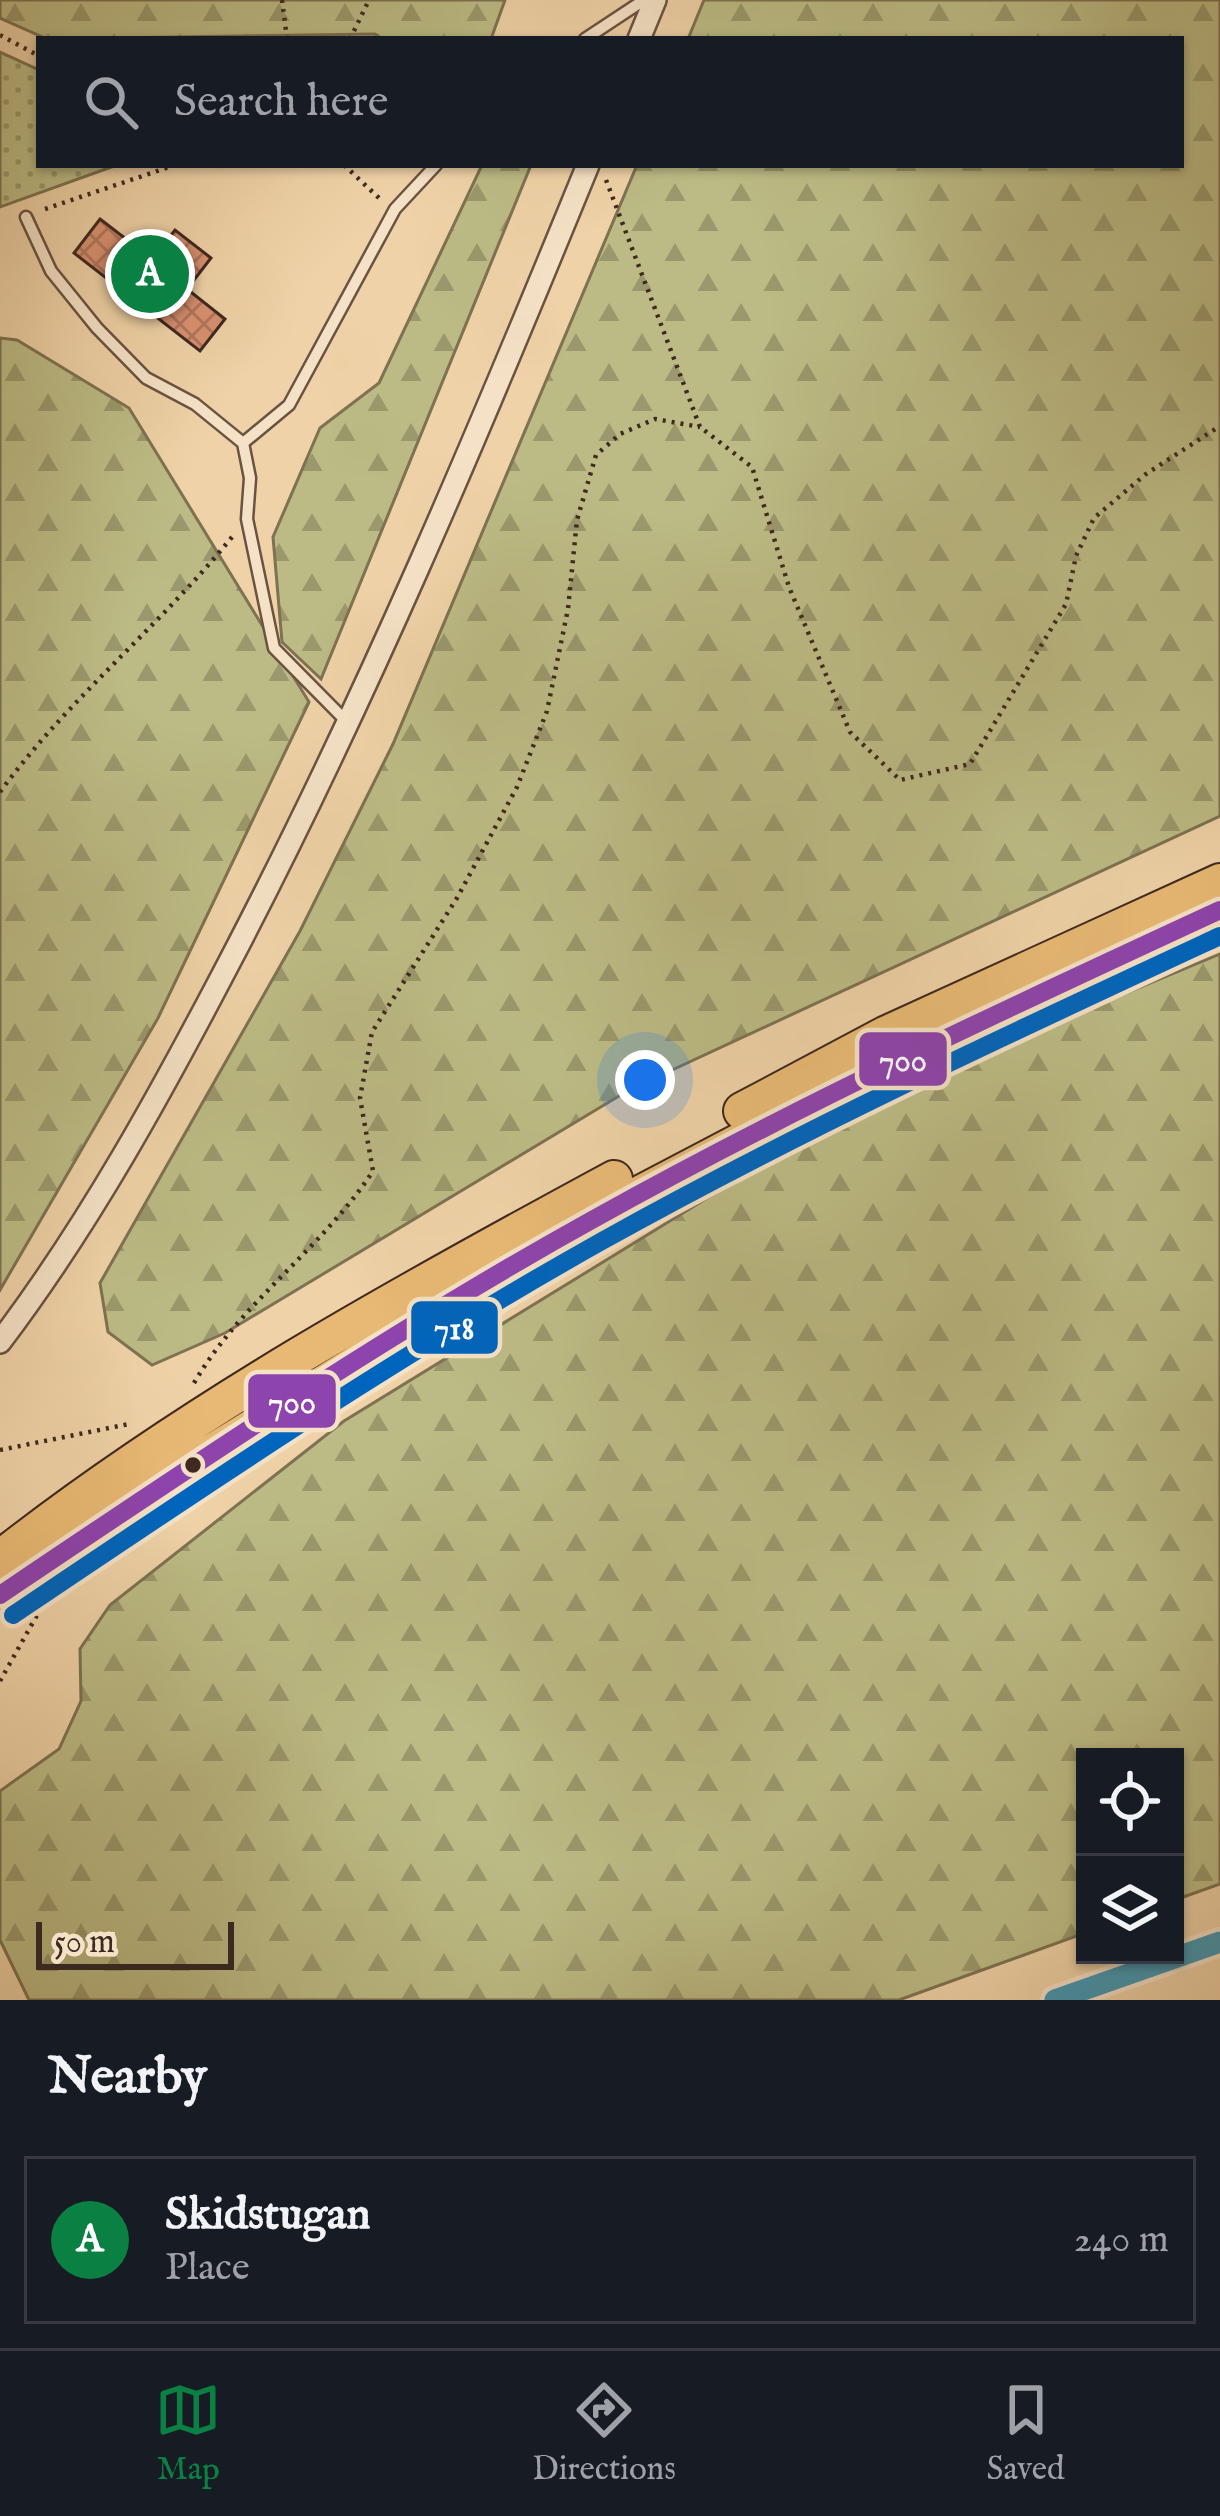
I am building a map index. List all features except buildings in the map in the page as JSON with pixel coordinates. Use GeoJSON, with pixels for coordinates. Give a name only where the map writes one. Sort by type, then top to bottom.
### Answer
{"type":"FeatureCollection","features":[{"type":"Feature","properties":{"kind":"highway"},"geometry":{"type":"LineString","coordinates":[[0,1559],[96,1484],[173,1434],[577,1199],[887,1034],[1220,882]]}},
{"type":"Feature","properties":{"kind":"highway"},"geometry":{"type":"LineString","coordinates":[[0,1595],[264,1419],[589,1221],[901,1058],[1220,910]]}},
{"type":"Feature","properties":{"kind":"street"},"geometry":{"type":"LineString","coordinates":[[640,36],[655,0]]}},
{"type":"Feature","properties":{"kind":"street"},"geometry":{"type":"LineString","coordinates":[[0,1342],[55,1269],[162,1090],[349,724],[586,168]]}},
{"type":"Feature","properties":{"kind":"lane"},"geometry":{"type":"LineString","coordinates":[[590,36],[644,0]]}},
{"type":"Feature","properties":{"kind":"lane"},"geometry":{"type":"LineString","coordinates":[[243,442],[289,405],[395,209],[433,168]]}},
{"type":"Feature","properties":{"kind":"lane"},"geometry":{"type":"LineString","coordinates":[[26,217],[51,272],[97,328],[146,378],[195,404],[243,442],[250,478],[248,519],[274,648],[349,724]]}},
{"type":"Feature","properties":{"kind":"path"},"geometry":{"type":"LineString","coordinates":[[282,0],[287,36]]}},
{"type":"Feature","properties":{"kind":"path"},"geometry":{"type":"LineString","coordinates":[[351,36],[369,0]]}},
{"type":"Feature","properties":{"kind":"path"},"geometry":{"type":"LineString","coordinates":[[0,35],[36,54]]}},
{"type":"Feature","properties":{"kind":"path"},"geometry":{"type":"LineString","coordinates":[[26,217],[166,168]]}},
{"type":"Feature","properties":{"kind":"path"},"geometry":{"type":"LineString","coordinates":[[347,168],[395,209]]}},
{"type":"Feature","properties":{"kind":"path"},"geometry":{"type":"LineString","coordinates":[[591,168],[608,181],[700,427]]}},
{"type":"Feature","properties":{"kind":"path"},"geometry":{"type":"LineString","coordinates":[[188,1394],[218,1342],[347,1210],[373,1171],[360,1098],[372,1033],[457,898],[518,787],[547,710],[568,609],[577,520],[596,455],[620,434],[656,419],[700,427],[752,467],[789,587],[850,732],[899,780],[970,764],[1066,604],[1076,556],[1094,518],[1146,474],[1220,426]]}},
{"type":"Feature","properties":{"kind":"path"},"geometry":{"type":"LineString","coordinates":[[0,792],[88,685],[143,640],[248,519]]}},
{"type":"Feature","properties":{"kind":"path"},"geometry":{"type":"LineString","coordinates":[[0,1450],[133,1423]]}},
{"type":"Feature","properties":{"kind":"path"},"geometry":{"type":"LineString","coordinates":[[0,1681],[44,1605]]}},
{"type":"Feature","properties":{"kind":"green space"},"geometry":{"type":"Polygon","coordinates":[[[0,0],[505,0],[492,36],[40,36],[0,18],[0,0]]]}},
{"type":"Feature","properties":{"kind":"green space"},"geometry":{"type":"Polygon","coordinates":[[[704,0],[1220,0],[1220,816],[629,1090],[225,1333],[152,1365],[108,1332],[100,1283],[300,931],[393,744],[636,168],[1184,168],[1184,36],[689,36],[704,0]]]}},
{"type":"Feature","properties":{"kind":"green space"},"geometry":{"type":"Polygon","coordinates":[[[0,52],[36,69],[36,168],[109,168],[0,207],[0,52]]]}},
{"type":"Feature","properties":{"kind":"green space"},"geometry":{"type":"Polygon","coordinates":[[[481,168],[530,168],[321,679],[282,642],[273,537],[320,428],[379,383],[481,168]]]}},
{"type":"Feature","properties":{"kind":"green space"},"geometry":{"type":"Polygon","coordinates":[[[0,338],[17,340],[129,408],[309,702],[158,1018],[0,1290],[0,338]]]}},
{"type":"Feature","properties":{"kind":"green space"},"geometry":{"type":"Polygon","coordinates":[[[1220,954],[1220,1884],[1184,1897],[1184,1748],[1076,1748],[1076,1936],[899,2000],[29,2000],[0,1940],[0,1791],[59,1749],[81,1701],[80,1649],[110,1605],[344,1421],[709,1197],[934,1073],[1220,954]]]}},
{"type":"Feature","properties":{"kind":"transit line","name":"700"},"geometry":{"type":"LineString","coordinates":[[0,1595],[366,1354],[592,1220],[824,1098],[1220,910]]}},
{"type":"Feature","properties":{"kind":"transit line","name":"718"},"geometry":{"type":"LineString","coordinates":[[13,1615],[378,1375],[602,1241],[831,1121],[1220,936]]}},
{"type":"Feature","properties":{"kind":"transit line"},"geometry":{"type":"LineString","coordinates":[[1055,2000],[1220,1942]]}},
{"type":"Feature","properties":{"kind":"place","name":"Skidstugan"},"geometry":{"type":"Point","coordinates":[150,274]}}]}
